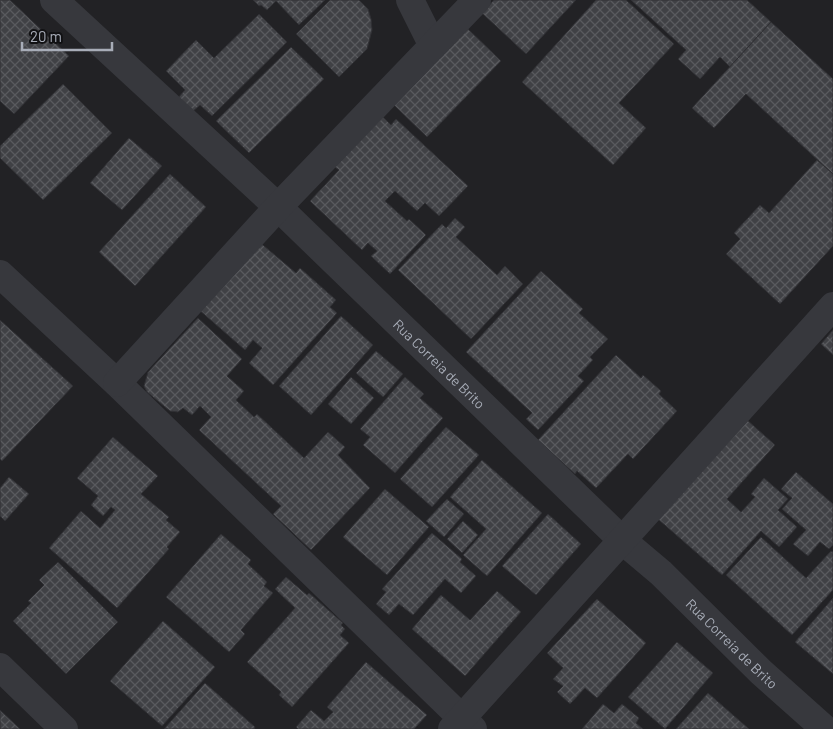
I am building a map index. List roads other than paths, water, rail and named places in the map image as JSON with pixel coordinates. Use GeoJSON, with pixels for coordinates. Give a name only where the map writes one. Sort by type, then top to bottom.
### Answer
{"type":"FeatureCollection","features":[{"type":"Feature","properties":{"kind":"street","name":"Rua Correia de Brito"},"geometry":{"type":"LineString","coordinates":[[54,0],[278,207],[623,541],[661,573],[761,672],[825,729]]}},
{"type":"Feature","properties":{"kind":"street"},"geometry":{"type":"LineString","coordinates":[[410,0],[433,46]]}},
{"type":"Feature","properties":{"kind":"street"},"geometry":{"type":"LineString","coordinates":[[118,383],[278,207],[478,0]]}},
{"type":"Feature","properties":{"kind":"street"},"geometry":{"type":"LineString","coordinates":[[0,274],[118,383],[462,726],[623,541],[833,306]]}},
{"type":"Feature","properties":{"kind":"street"},"geometry":{"type":"LineString","coordinates":[[0,667],[64,729]]}}]}
